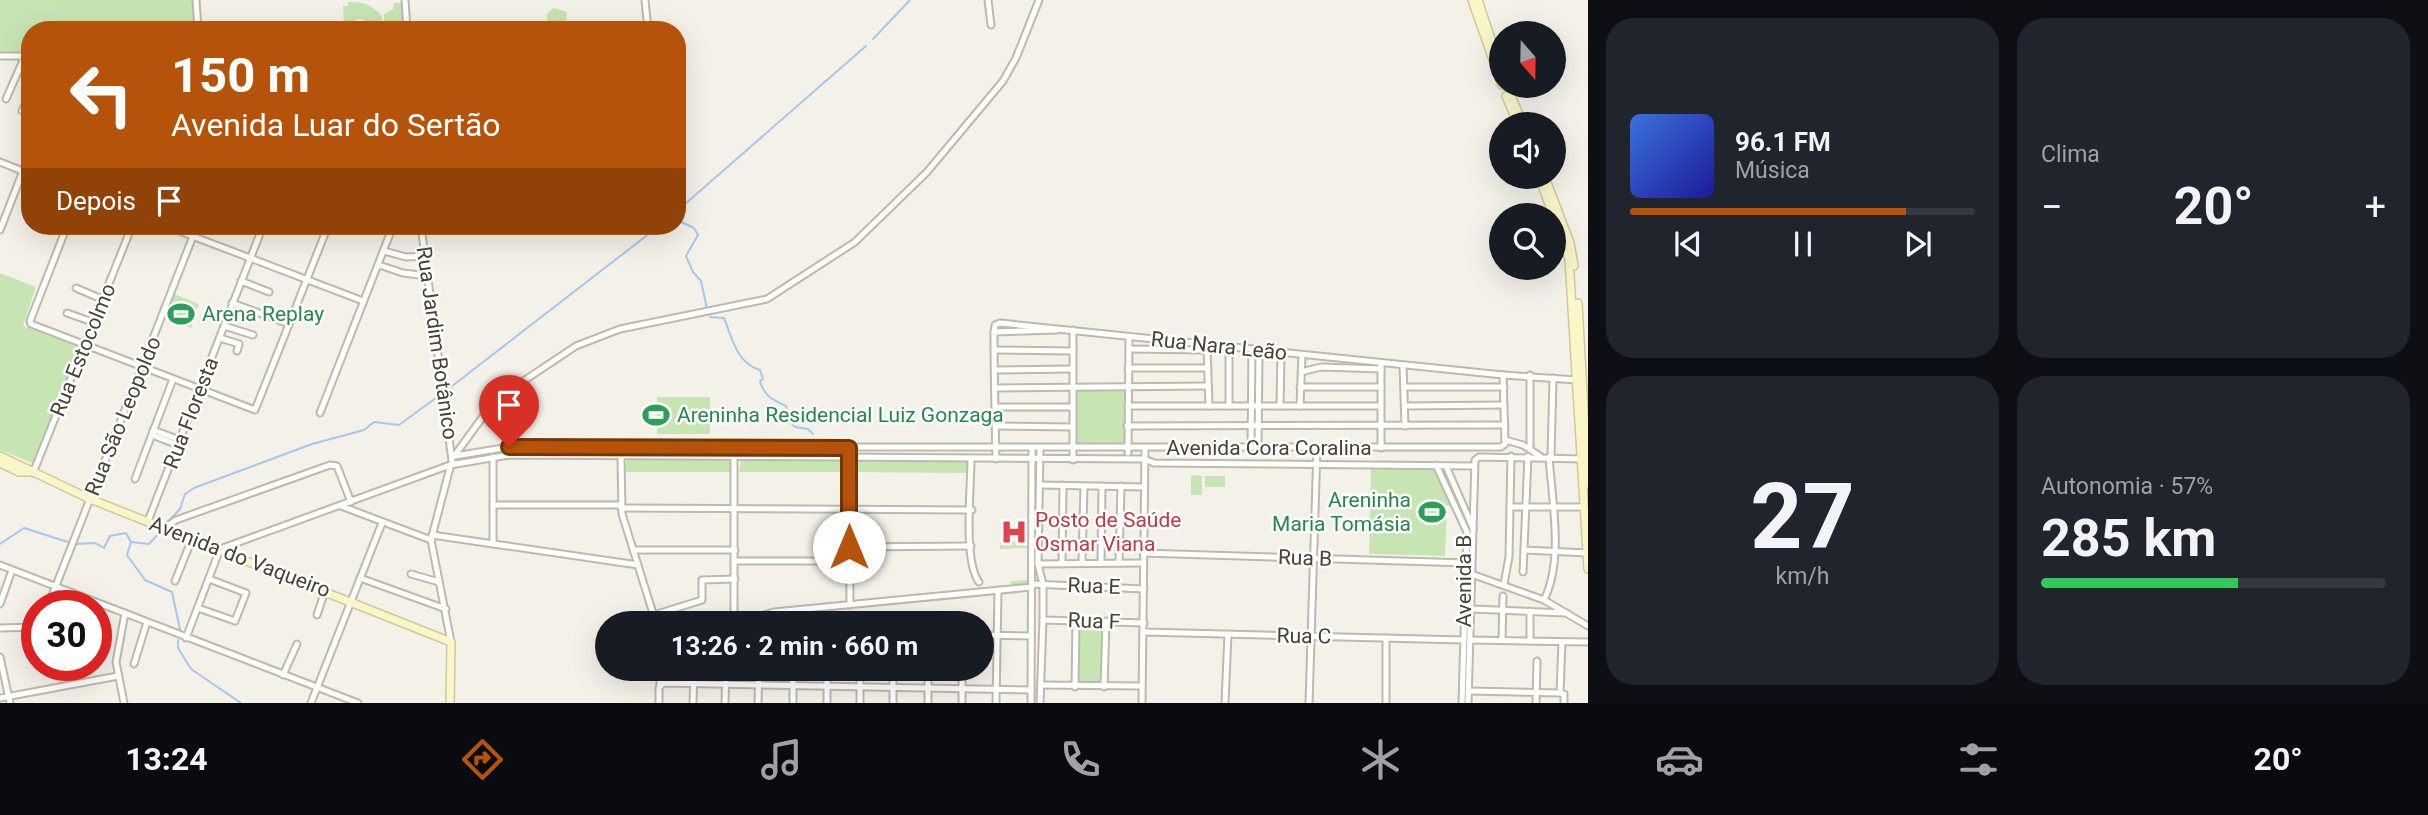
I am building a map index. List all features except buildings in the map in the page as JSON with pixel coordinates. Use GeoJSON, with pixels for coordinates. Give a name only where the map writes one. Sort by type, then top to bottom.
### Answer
{"type":"FeatureCollection","features":[{"type":"Feature","properties":{"kind":"street"},"geometry":{"type":"LineString","coordinates":[[196,0],[197,21]]}},
{"type":"Feature","properties":{"kind":"street"},"geometry":{"type":"LineString","coordinates":[[405,0],[406,21]]}},
{"type":"Feature","properties":{"kind":"street"},"geometry":{"type":"LineString","coordinates":[[645,0],[647,21]]}},
{"type":"Feature","properties":{"kind":"street"},"geometry":{"type":"LineString","coordinates":[[988,0],[990,25]]}},
{"type":"Feature","properties":{"kind":"street"},"geometry":{"type":"LineString","coordinates":[[450,703],[451,642],[432,538],[452,460],[495,400],[576,346],[620,329],[767,299],[855,242],[927,172],[1003,80],[1016,58],[1039,0]]}},
{"type":"Feature","properties":{"kind":"street"},"geometry":{"type":"LineString","coordinates":[[1472,0],[1478,6],[1489,44]]}},
{"type":"Feature","properties":{"kind":"street"},"geometry":{"type":"LineString","coordinates":[[0,58],[21,56]]}},
{"type":"Feature","properties":{"kind":"street"},"geometry":{"type":"LineString","coordinates":[[6,99],[21,68]]}},
{"type":"Feature","properties":{"kind":"street"},"geometry":{"type":"LineString","coordinates":[[0,162],[21,170]]}},
{"type":"Feature","properties":{"kind":"street"},"geometry":{"type":"LineString","coordinates":[[0,230],[21,183]]}},
{"type":"Feature","properties":{"kind":"street"},"geometry":{"type":"LineString","coordinates":[[63,235],[30,321],[85,346],[255,410],[324,235]]}},
{"type":"Feature","properties":{"kind":"street","name":"Rua Estocolmo"},"geometry":{"type":"LineString","coordinates":[[31,473],[95,323],[129,235]]}},
{"type":"Feature","properties":{"kind":"street","name":"Rua Floresta"},"geometry":{"type":"LineString","coordinates":[[148,521],[259,235]]}},
{"type":"Feature","properties":{"kind":"street"},"geometry":{"type":"LineString","coordinates":[[320,413],[390,235]]}},
{"type":"Feature","properties":{"kind":"street","name":"Rua Jardim Botânico"},"geometry":{"type":"LineString","coordinates":[[422,235],[452,460]]}},
{"type":"Feature","properties":{"kind":"street"},"geometry":{"type":"LineString","coordinates":[[193,236],[363,301]]}},
{"type":"Feature","properties":{"kind":"street","name":"Rua São Leopoldo"},"geometry":{"type":"LineString","coordinates":[[55,590],[193,236]]}},
{"type":"Feature","properties":{"kind":"street"},"geometry":{"type":"LineString","coordinates":[[1566,248],[1583,381],[1584,507],[1588,569]]}},
{"type":"Feature","properties":{"kind":"street"},"geometry":{"type":"LineString","coordinates":[[384,251],[406,257],[425,256]]}},
{"type":"Feature","properties":{"kind":"street"},"geometry":{"type":"LineString","coordinates":[[379,265],[403,273],[428,276]]}},
{"type":"Feature","properties":{"kind":"street"},"geometry":{"type":"LineString","coordinates":[[241,281],[269,292]]}},
{"type":"Feature","properties":{"kind":"street"},"geometry":{"type":"LineString","coordinates":[[76,288],[104,300]]}},
{"type":"Feature","properties":{"kind":"street"},"geometry":{"type":"LineString","coordinates":[[232,303],[289,324]]}},
{"type":"Feature","properties":{"kind":"street"},"geometry":{"type":"LineString","coordinates":[[67,313],[95,323]]}},
{"type":"Feature","properties":{"kind":"street"},"geometry":{"type":"LineString","coordinates":[[224,326],[253,335]]}},
{"type":"Feature","properties":{"kind":"street","name":"Rua Nara Leão"},"geometry":{"type":"LineString","coordinates":[[994,350],[995,329],[1065,329],[1207,348]]}},
{"type":"Feature","properties":{"kind":"street"},"geometry":{"type":"LineString","coordinates":[[1073,330],[1073,460]]}},
{"type":"Feature","properties":{"kind":"street"},"geometry":{"type":"LineString","coordinates":[[1128,459],[1129,337]]}},
{"type":"Feature","properties":{"kind":"street"},"geometry":{"type":"LineString","coordinates":[[220,338],[239,344],[237,351]]}},
{"type":"Feature","properties":{"kind":"street"},"geometry":{"type":"LineString","coordinates":[[1229,347],[1229,406]]}},
{"type":"Feature","properties":{"kind":"street","name":"Rua Nara Leão"},"geometry":{"type":"LineString","coordinates":[[1129,349],[1229,347],[1378,364]]}},
{"type":"Feature","properties":{"kind":"street"},"geometry":{"type":"LineString","coordinates":[[1207,348],[1209,406]]}},
{"type":"Feature","properties":{"kind":"street"},"geometry":{"type":"LineString","coordinates":[[996,459],[994,350],[1073,351]]}},
{"type":"Feature","properties":{"kind":"street"},"geometry":{"type":"LineString","coordinates":[[1255,350],[1255,426],[1258,448]]}},
{"type":"Feature","properties":{"kind":"street"},"geometry":{"type":"LineString","coordinates":[[1280,407],[1281,353]]}},
{"type":"Feature","properties":{"kind":"street"},"geometry":{"type":"LineString","coordinates":[[1300,406],[1301,355]]}},
{"type":"Feature","properties":{"kind":"street"},"geometry":{"type":"LineString","coordinates":[[1381,448],[1381,387],[1378,364],[1583,381]]}},
{"type":"Feature","properties":{"kind":"street","name":"Rua Nara Leão"},"geometry":{"type":"LineString","coordinates":[[1301,372],[1321,367],[1378,364]]}},
{"type":"Feature","properties":{"kind":"street"},"geometry":{"type":"LineString","coordinates":[[1403,365],[1405,426]]}},
{"type":"Feature","properties":{"kind":"street"},"geometry":{"type":"LineString","coordinates":[[1128,368],[1208,368]]}},
{"type":"Feature","properties":{"kind":"street"},"geometry":{"type":"LineString","coordinates":[[995,370],[1072,369]]}},
{"type":"Feature","properties":{"kind":"street"},"geometry":{"type":"LineString","coordinates":[[1503,375],[1505,442],[1529,452]]}},
{"type":"Feature","properties":{"kind":"street"},"geometry":{"type":"LineString","coordinates":[[1523,572],[1530,375]]}},
{"type":"Feature","properties":{"kind":"street"},"geometry":{"type":"LineString","coordinates":[[1544,600],[1552,586],[1550,457],[1553,378]]}},
{"type":"Feature","properties":{"kind":"street"},"geometry":{"type":"LineString","coordinates":[[135,479],[173,379]]}},
{"type":"Feature","properties":{"kind":"street"},"geometry":{"type":"LineString","coordinates":[[995,388],[1208,386]]}},
{"type":"Feature","properties":{"kind":"street"},"geometry":{"type":"LineString","coordinates":[[1300,387],[1381,387]]}},
{"type":"Feature","properties":{"kind":"street"},"geometry":{"type":"LineString","coordinates":[[1404,387],[1504,387]]}},
{"type":"Feature","properties":{"kind":"street"},"geometry":{"type":"LineString","coordinates":[[1405,406],[1504,405]]}},
{"type":"Feature","properties":{"kind":"street"},"geometry":{"type":"LineString","coordinates":[[1128,406],[1381,406]]}},
{"type":"Feature","properties":{"kind":"street"},"geometry":{"type":"LineString","coordinates":[[996,407],[1072,407]]}},
{"type":"Feature","properties":{"kind":"street"},"geometry":{"type":"LineString","coordinates":[[1128,426],[1504,425]]}},
{"type":"Feature","properties":{"kind":"street"},"geometry":{"type":"LineString","coordinates":[[996,426],[1072,427]]}},
{"type":"Feature","properties":{"kind":"street"},"geometry":{"type":"LineString","coordinates":[[1251,448],[1255,426]]}},
{"type":"Feature","properties":{"kind":"street"},"geometry":{"type":"LineString","coordinates":[[153,432],[179,442]]}},
{"type":"Feature","properties":{"kind":"street","name":"Avenida Cora Coralina"},"geometry":{"type":"LineString","coordinates":[[452,460],[509,447],[1381,448],[1501,447],[1505,442]]}},
{"type":"Feature","properties":{"kind":"street"},"geometry":{"type":"LineString","coordinates":[[621,447],[621,507],[653,611]]}},
{"type":"Feature","properties":{"kind":"street"},"geometry":{"type":"LineString","coordinates":[[1309,703],[1317,447]]}},
{"type":"Feature","properties":{"kind":"street"},"geometry":{"type":"LineString","coordinates":[[849,448],[850,605]]}},
{"type":"Feature","properties":{"kind":"street"},"geometry":{"type":"LineString","coordinates":[[1032,449],[1035,566],[1043,584],[1040,703]]}},
{"type":"Feature","properties":{"kind":"street"},"geometry":{"type":"LineString","coordinates":[[1031,703],[1032,586],[1040,449]]}},
{"type":"Feature","properties":{"kind":"street"},"geometry":{"type":"LineString","coordinates":[[1142,703],[1145,449]]}},
{"type":"Feature","properties":{"kind":"street","name":"Avenida Cora Coralina"},"geometry":{"type":"LineString","coordinates":[[452,460],[493,457],[849,457],[1144,459],[1154,463],[1446,466],[1474,463],[1479,457],[1511,456],[1529,452],[1540,456],[1585,459]]}},
{"type":"Feature","properties":{"kind":"street","name":"Avenida do Vaqueiro"},"geometry":{"type":"LineString","coordinates":[[0,456],[23,465],[31,473]]}},
{"type":"Feature","properties":{"kind":"street"},"geometry":{"type":"LineString","coordinates":[[1504,584],[1509,557],[1511,456]]}},
{"type":"Feature","properties":{"kind":"street"},"geometry":{"type":"LineString","coordinates":[[493,457],[493,544]]}},
{"type":"Feature","properties":{"kind":"street"},"geometry":{"type":"LineString","coordinates":[[734,457],[736,611]]}},
{"type":"Feature","properties":{"kind":"street"},"geometry":{"type":"LineString","coordinates":[[971,459],[971,546],[974,574],[979,582]]}},
{"type":"Feature","properties":{"kind":"street"},"geometry":{"type":"LineString","coordinates":[[1585,459],[1588,484]]}},
{"type":"Feature","properties":{"kind":"street"},"geometry":{"type":"LineString","coordinates":[[186,638],[220,550],[341,506],[452,460]]}},
{"type":"Feature","properties":{"kind":"street","name":"Avenida do Vaqueiro"},"geometry":{"type":"LineString","coordinates":[[0,463],[19,472],[31,473],[451,642]]}},
{"type":"Feature","properties":{"kind":"street","name":"Avenida B"},"geometry":{"type":"LineString","coordinates":[[1462,703],[1474,575],[1474,463]]}},
{"type":"Feature","properties":{"kind":"street"},"geometry":{"type":"LineString","coordinates":[[164,527],[176,520],[330,465],[337,466],[351,502]]}},
{"type":"Feature","properties":{"kind":"street","name":"Avenida B"},"geometry":{"type":"LineString","coordinates":[[1436,466],[1465,526],[1468,703]]}},
{"type":"Feature","properties":{"kind":"street","name":"Avenida B"},"geometry":{"type":"LineString","coordinates":[[1446,466],[1474,531]]}},
{"type":"Feature","properties":{"kind":"street"},"geometry":{"type":"LineString","coordinates":[[1040,485],[1144,487]]}},
{"type":"Feature","properties":{"kind":"street"},"geometry":{"type":"LineString","coordinates":[[1062,564],[1063,485]]}},
{"type":"Feature","properties":{"kind":"street"},"geometry":{"type":"LineString","coordinates":[[1082,563],[1084,486]]}},
{"type":"Feature","properties":{"kind":"street"},"geometry":{"type":"LineString","coordinates":[[1101,563],[1102,486]]}},
{"type":"Feature","properties":{"kind":"street"},"geometry":{"type":"LineString","coordinates":[[1119,563],[1121,486]]}},
{"type":"Feature","properties":{"kind":"street"},"geometry":{"type":"LineString","coordinates":[[493,505],[972,510]]}},
{"type":"Feature","properties":{"kind":"street"},"geometry":{"type":"LineString","coordinates":[[341,506],[382,523],[432,538],[638,565]]}},
{"type":"Feature","properties":{"kind":"street"},"geometry":{"type":"LineString","coordinates":[[1510,507],[1584,507]]}},
{"type":"Feature","properties":{"kind":"street"},"geometry":{"type":"LineString","coordinates":[[311,703],[382,523]]}},
{"type":"Feature","properties":{"kind":"street"},"geometry":{"type":"LineString","coordinates":[[175,581],[192,539]]}},
{"type":"Feature","properties":{"kind":"street"},"geometry":{"type":"LineString","coordinates":[[849,547],[971,546]]}},
{"type":"Feature","properties":{"kind":"street"},"geometry":{"type":"LineString","coordinates":[[634,550],[735,550]]}},
{"type":"Feature","properties":{"kind":"street"},"geometry":{"type":"LineString","coordinates":[[1524,551],[1587,553]]}},
{"type":"Feature","properties":{"kind":"street","name":"Rua B"},"geometry":{"type":"LineString","coordinates":[[1143,553],[1466,563]]}},
{"type":"Feature","properties":{"kind":"street"},"geometry":{"type":"LineString","coordinates":[[735,561],[849,561]]}},
{"type":"Feature","properties":{"kind":"street"},"geometry":{"type":"LineString","coordinates":[[1035,566],[1143,562]]}},
{"type":"Feature","properties":{"kind":"street"},"geometry":{"type":"LineString","coordinates":[[0,565],[358,703]]}},
{"type":"Feature","properties":{"kind":"street"},"geometry":{"type":"LineString","coordinates":[[0,604],[12,570]]}},
{"type":"Feature","properties":{"kind":"street"},"geometry":{"type":"LineString","coordinates":[[411,574],[439,582]]}},
{"type":"Feature","properties":{"kind":"street"},"geometry":{"type":"LineString","coordinates":[[1474,575],[1544,600],[1588,626]]}},
{"type":"Feature","properties":{"kind":"street"},"geometry":{"type":"LineString","coordinates":[[360,578],[446,609]]}},
{"type":"Feature","properties":{"kind":"street"},"geometry":{"type":"LineString","coordinates":[[198,608],[233,621],[238,618],[247,597],[209,579]]}},
{"type":"Feature","properties":{"kind":"street"},"geometry":{"type":"LineString","coordinates":[[667,611],[702,600],[702,580],[735,579]]}},
{"type":"Feature","properties":{"kind":"street","name":"Rua E"},"geometry":{"type":"LineString","coordinates":[[793,611],[998,591],[1043,584],[1144,589]]}},
{"type":"Feature","properties":{"kind":"street"},"geometry":{"type":"LineString","coordinates":[[317,615],[325,591]]}},
{"type":"Feature","properties":{"kind":"street"},"geometry":{"type":"LineString","coordinates":[[996,703],[998,591]]}},
{"type":"Feature","properties":{"kind":"street"},"geometry":{"type":"LineString","coordinates":[[1502,640],[1503,596]]}},
{"type":"Feature","properties":{"kind":"street"},"geometry":{"type":"LineString","coordinates":[[1472,609],[1570,613]]}},
{"type":"Feature","properties":{"kind":"street"},"geometry":{"type":"LineString","coordinates":[[1530,611],[1530,641]]}},
{"type":"Feature","properties":{"kind":"street"},"geometry":{"type":"LineString","coordinates":[[124,703],[116,651],[125,613]]}},
{"type":"Feature","properties":{"kind":"street","name":"Rua F"},"geometry":{"type":"LineString","coordinates":[[1043,620],[1144,623]]}},
{"type":"Feature","properties":{"kind":"street"},"geometry":{"type":"LineString","coordinates":[[1074,687],[1076,620]]}},
{"type":"Feature","properties":{"kind":"street"},"geometry":{"type":"LineString","coordinates":[[1104,687],[1106,621]]}},
{"type":"Feature","properties":{"kind":"street"},"geometry":{"type":"LineString","coordinates":[[134,664],[147,622]]}},
{"type":"Feature","properties":{"kind":"street"},"geometry":{"type":"LineString","coordinates":[[0,628],[21,627]]}},
{"type":"Feature","properties":{"kind":"street","name":"Rua C"},"geometry":{"type":"LineString","coordinates":[[1144,632],[1588,642]]}},
{"type":"Feature","properties":{"kind":"street"},"geometry":{"type":"LineString","coordinates":[[1225,703],[1228,634]]}},
{"type":"Feature","properties":{"kind":"street"},"geometry":{"type":"LineString","coordinates":[[997,635],[1031,636]]}},
{"type":"Feature","properties":{"kind":"street"},"geometry":{"type":"LineString","coordinates":[[1386,638],[1386,703]]}},
{"type":"Feature","properties":{"kind":"street"},"geometry":{"type":"LineString","coordinates":[[1560,693],[1562,642]]}},
{"type":"Feature","properties":{"kind":"street"},"geometry":{"type":"LineString","coordinates":[[283,675],[297,644]]}},
{"type":"Feature","properties":{"kind":"street"},"geometry":{"type":"LineString","coordinates":[[0,657],[9,700]]}},
{"type":"Feature","properties":{"kind":"street"},"geometry":{"type":"LineString","coordinates":[[1536,703],[1537,661]]}},
{"type":"Feature","properties":{"kind":"street"},"geometry":{"type":"LineString","coordinates":[[0,698],[9,700],[118,676]]}},
{"type":"Feature","properties":{"kind":"street"},"geometry":{"type":"LineString","coordinates":[[659,703],[660,681]]}},
{"type":"Feature","properties":{"kind":"street"},"geometry":{"type":"LineString","coordinates":[[758,681],[758,703]]}},
{"type":"Feature","properties":{"kind":"street"},"geometry":{"type":"LineString","coordinates":[[793,681],[793,703]]}},
{"type":"Feature","properties":{"kind":"street"},"geometry":{"type":"LineString","coordinates":[[827,681],[827,703]]}},
{"type":"Feature","properties":{"kind":"street"},"geometry":{"type":"LineString","coordinates":[[860,681],[860,703]]}},
{"type":"Feature","properties":{"kind":"street"},"geometry":{"type":"LineString","coordinates":[[892,703],[893,681]]}},
{"type":"Feature","properties":{"kind":"street"},"geometry":{"type":"LineString","coordinates":[[928,681],[928,703]]}},
{"type":"Feature","properties":{"kind":"street"},"geometry":{"type":"LineString","coordinates":[[962,681],[962,703]]}},
{"type":"Feature","properties":{"kind":"street"},"geometry":{"type":"LineString","coordinates":[[693,703],[694,684]]}},
{"type":"Feature","properties":{"kind":"street"},"geometry":{"type":"LineString","coordinates":[[660,686],[726,684],[1031,690]]}},
{"type":"Feature","properties":{"kind":"street"},"geometry":{"type":"LineString","coordinates":[[725,703],[726,684]]}},
{"type":"Feature","properties":{"kind":"street"},"geometry":{"type":"LineString","coordinates":[[1041,685],[1142,686]]}},
{"type":"Feature","properties":{"kind":"street"},"geometry":{"type":"LineString","coordinates":[[1469,691],[1560,693],[1564,694],[1564,703]]}},
{"type":"Feature","properties":{"kind":"green space"},"geometry":{"type":"Polygon","coordinates":[[[0,0],[192,0],[193,21],[21,21],[21,52],[0,52],[0,0]]]}},
{"type":"Feature","properties":{"kind":"green space"},"geometry":{"type":"Polygon","coordinates":[[[348,2],[367,4],[382,16],[382,21],[344,21],[343,6],[348,6],[348,2]]]}},
{"type":"Feature","properties":{"kind":"green space"},"geometry":{"type":"Polygon","coordinates":[[[394,3],[402,3],[403,21],[384,21],[384,14],[393,9],[394,3]]]}},
{"type":"Feature","properties":{"kind":"green space"},"geometry":{"type":"Polygon","coordinates":[[[554,8],[567,12],[566,21],[547,21],[547,13],[554,8]]]}},
{"type":"Feature","properties":{"kind":"green space"},"geometry":{"type":"Polygon","coordinates":[[[0,273],[36,287],[23,326],[79,347],[35,464],[0,450],[0,273]]]}},
{"type":"Feature","properties":{"kind":"green space","name":"Arena Replay"},"geometry":{"type":"Polygon","coordinates":[[[174,294],[199,304],[191,328],[165,318],[174,294]]]}},
{"type":"Feature","properties":{"kind":"green space"},"geometry":{"type":"Polygon","coordinates":[[[1076,389],[1126,389],[1126,444],[1077,445],[1076,389]]]}},
{"type":"Feature","properties":{"kind":"green space"},"geometry":{"type":"Polygon","coordinates":[[[657,397],[710,397],[710,434],[657,434],[657,397]]]}},
{"type":"Feature","properties":{"kind":"green space"},"geometry":{"type":"Polygon","coordinates":[[[845,459],[847,472],[739,472],[741,460],[845,459]]]}},
{"type":"Feature","properties":{"kind":"green space"},"geometry":{"type":"Polygon","coordinates":[[[627,460],[731,460],[733,472],[624,472],[627,460]]]}},
{"type":"Feature","properties":{"kind":"green space"},"geometry":{"type":"Polygon","coordinates":[[[855,460],[969,461],[970,473],[853,472],[855,460]]]}},
{"type":"Feature","properties":{"kind":"green space"},"geometry":{"type":"Polygon","coordinates":[[[1371,468],[1430,468],[1438,472],[1454,505],[1447,506],[1445,556],[1369,554],[1371,468]]]}},
{"type":"Feature","properties":{"kind":"green space"},"geometry":{"type":"Polygon","coordinates":[[[1191,475],[1202,476],[1202,495],[1191,495],[1191,475]]]}},
{"type":"Feature","properties":{"kind":"green space"},"geometry":{"type":"Polygon","coordinates":[[[1205,476],[1225,476],[1225,487],[1205,487],[1205,476]]]}},
{"type":"Feature","properties":{"kind":"green space"},"geometry":{"type":"Polygon","coordinates":[[[1000,542],[1016,542],[1029,546],[1029,583],[1011,585],[1011,581],[1027,580],[1027,548],[1000,549],[1000,542]]]}},
{"type":"Feature","properties":{"kind":"green space"},"geometry":{"type":"Polygon","coordinates":[[[1079,623],[1103,626],[1101,683],[1078,682],[1079,623]]]}},
{"type":"Feature","properties":{"kind":"waterway"},"geometry":{"type":"LineString","coordinates":[[873,39],[910,0]]}},
{"type":"Feature","properties":{"kind":"waterway"},"geometry":{"type":"LineString","coordinates":[[686,203],[866,46]]}},
{"type":"Feature","properties":{"kind":"waterway"},"geometry":{"type":"LineString","coordinates":[[686,224],[694,228],[698,235],[686,256],[693,272],[701,281],[707,309]]}},
{"type":"Feature","properties":{"kind":"waterway"},"geometry":{"type":"LineString","coordinates":[[447,390],[647,235]]}},
{"type":"Feature","properties":{"kind":"waterway"},"geometry":{"type":"LineString","coordinates":[[710,317],[724,318],[740,355],[745,362],[760,370],[763,379],[760,381],[767,394],[786,406],[790,421],[795,427],[808,429],[813,434]]}},
{"type":"Feature","properties":{"kind":"waterway"},"geometry":{"type":"LineString","coordinates":[[164,526],[180,509],[185,494],[194,488],[312,444],[364,430],[374,422],[399,425],[440,395]]}},
{"type":"Feature","properties":{"kind":"waterway"},"geometry":{"type":"LineString","coordinates":[[0,544],[24,528],[71,543]]}},
{"type":"Feature","properties":{"kind":"waterway"},"geometry":{"type":"LineString","coordinates":[[131,542],[149,544],[161,531]]}},
{"type":"Feature","properties":{"kind":"waterway"},"geometry":{"type":"LineString","coordinates":[[76,544],[95,543],[104,548],[110,536],[126,533],[131,542],[127,555],[145,580],[172,592],[180,629]]}},
{"type":"Feature","properties":{"kind":"waterway"},"geometry":{"type":"LineString","coordinates":[[178,640],[178,648],[191,669],[241,703]]}},
{"type":"Feature","properties":{"kind":"place","name":"Arena Replay"},"geometry":{"type":"Point","coordinates":[181,314]}},
{"type":"Feature","properties":{"kind":"place","name":"Areninha Residencial Luiz Gonzaga"},"geometry":{"type":"Point","coordinates":[656,415]}},
{"type":"Feature","properties":{"kind":"place","name":"Areninha Maria Tomásia"},"geometry":{"type":"Point","coordinates":[1432,512]}},
{"type":"Feature","properties":{"kind":"place","name":"Posto de Saúde Osmar Viana"},"geometry":{"type":"Point","coordinates":[1014,532]}},
{"type":"Feature","properties":{"kind":"route"},"geometry":{"type":"LineString","coordinates":[[509,447],[849,448],[849,547]]}}]}
